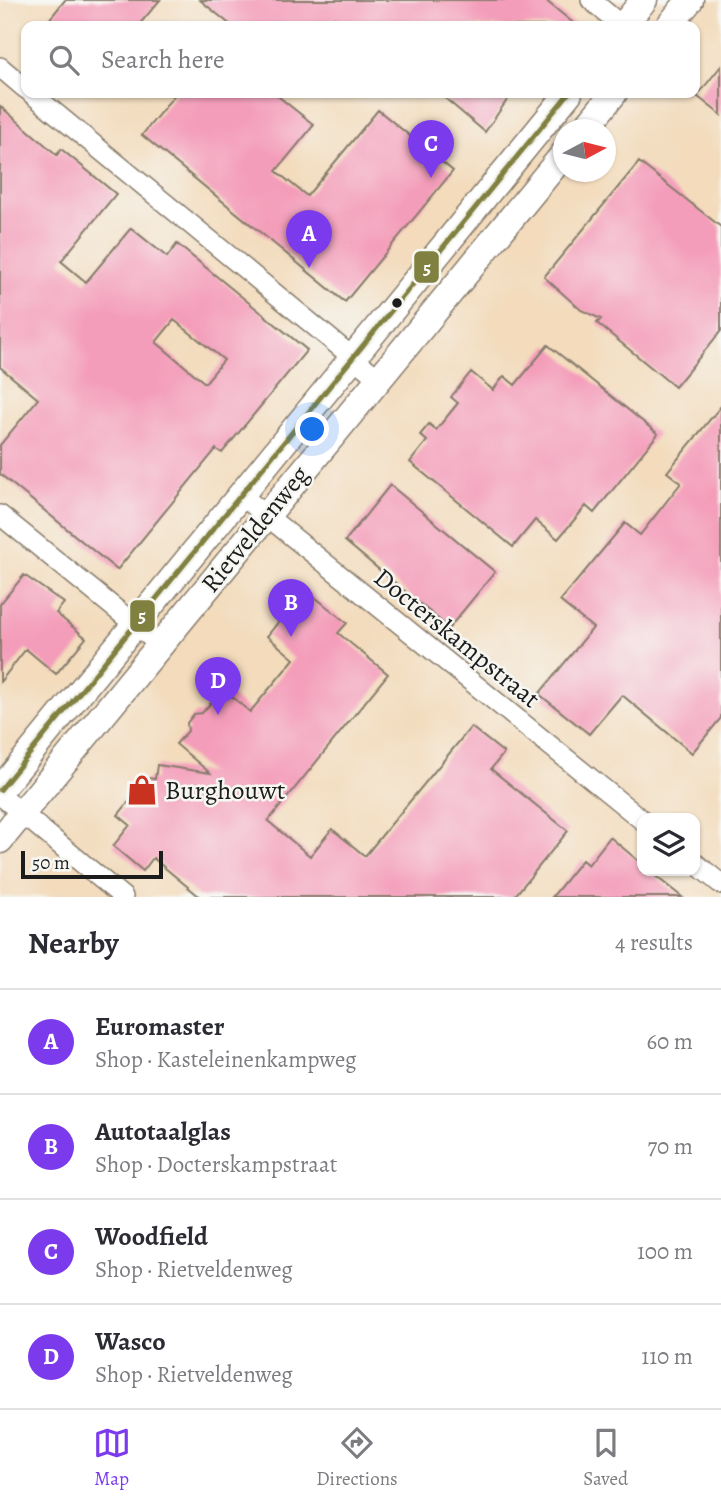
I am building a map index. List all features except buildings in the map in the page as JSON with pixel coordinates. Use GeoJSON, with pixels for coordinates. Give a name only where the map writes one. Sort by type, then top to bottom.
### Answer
{"type":"FeatureCollection","features":[{"type":"Feature","properties":{"kind":"main road"},"geometry":{"type":"LineString","coordinates":[[626,21],[644,0]]}},
{"type":"Feature","properties":{"kind":"main road"},"geometry":{"type":"LineString","coordinates":[[672,21],[690,0]]}},
{"type":"Feature","properties":{"kind":"main road","name":"Rietveldenweg"},"geometry":{"type":"LineString","coordinates":[[0,790],[565,98]]}},
{"type":"Feature","properties":{"kind":"main road"},"geometry":{"type":"LineString","coordinates":[[593,119],[610,98]]}},
{"type":"Feature","properties":{"kind":"main road","name":"Rietveldenweg"},"geometry":{"type":"LineString","coordinates":[[0,840],[553,167]]}},
{"type":"Feature","properties":{"kind":"street"},"geometry":{"type":"LineString","coordinates":[[592,0],[616,21]]}},
{"type":"Feature","properties":{"kind":"street"},"geometry":{"type":"LineString","coordinates":[[0,67],[21,85]]}},
{"type":"Feature","properties":{"kind":"street"},"geometry":{"type":"LineString","coordinates":[[37,98],[379,379]]}},
{"type":"Feature","properties":{"kind":"street","name":"Docterskampstraat"},"geometry":{"type":"LineString","coordinates":[[241,495],[637,816]]}},
{"type":"Feature","properties":{"kind":"street"},"geometry":{"type":"LineString","coordinates":[[0,515],[160,645]]}},
{"type":"Feature","properties":{"kind":"street"},"geometry":{"type":"LineString","coordinates":[[0,795],[123,897]]}},
{"type":"Feature","properties":{"kind":"street"},"geometry":{"type":"LineString","coordinates":[[700,867],[721,884]]}},
{"type":"Feature","properties":{"kind":"transit line","name":"5"},"geometry":{"type":"LineString","coordinates":[[0,790],[565,98]]}},
{"type":"Feature","properties":{"kind":"place","name":"Woodfield"},"geometry":{"type":"Point","coordinates":[431,178]}},
{"type":"Feature","properties":{"kind":"place","name":"Euromaster"},"geometry":{"type":"Point","coordinates":[309,268]}},
{"type":"Feature","properties":{"kind":"place","name":"Autotaalglas"},"geometry":{"type":"Point","coordinates":[291,637]}},
{"type":"Feature","properties":{"kind":"place","name":"Wasco"},"geometry":{"type":"Point","coordinates":[218,715]}},
{"type":"Feature","properties":{"kind":"place","name":"Burghouwt"},"geometry":{"type":"Point","coordinates":[142,790]}}]}
